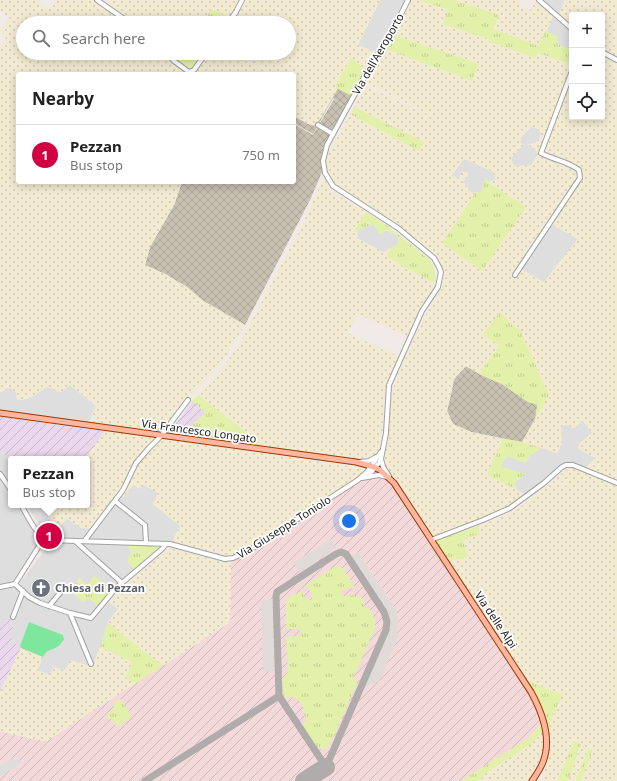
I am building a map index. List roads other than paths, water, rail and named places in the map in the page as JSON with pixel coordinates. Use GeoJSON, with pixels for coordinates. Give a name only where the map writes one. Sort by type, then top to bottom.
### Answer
{"type":"FeatureCollection","features":[{"type":"Feature","properties":{"kind":"main road","name":"Via Francesco Longato"},"geometry":{"type":"LineString","coordinates":[[0,413],[356,462],[373,467],[391,479]]}},
{"type":"Feature","properties":{"kind":"main road","name":"Via delle Alpi"},"geometry":{"type":"LineString","coordinates":[[391,479],[404,496],[538,704],[544,725],[546,744],[543,763],[532,781]]}},
{"type":"Feature","properties":{"kind":"street"},"geometry":{"type":"LineString","coordinates":[[97,0],[120,16]]}},
{"type":"Feature","properties":{"kind":"street"},"geometry":{"type":"LineString","coordinates":[[233,16],[242,0]]}},
{"type":"Feature","properties":{"kind":"street","name":"Via dell'Aeroporto"},"geometry":{"type":"LineString","coordinates":[[348,108],[368,70],[392,32],[408,0]]}},
{"type":"Feature","properties":{"kind":"street"},"geometry":{"type":"LineString","coordinates":[[539,0],[569,26]]}},
{"type":"Feature","properties":{"kind":"street"},"geometry":{"type":"LineString","coordinates":[[605,54],[617,60]]}},
{"type":"Feature","properties":{"kind":"street"},"geometry":{"type":"LineString","coordinates":[[173,60],[189,72],[194,70],[201,60]]}},
{"type":"Feature","properties":{"kind":"street"},"geometry":{"type":"LineString","coordinates":[[515,275],[580,178],[579,170],[571,164],[550,158],[541,153],[569,79]]}},
{"type":"Feature","properties":{"kind":"street","name":"Via Giuseppe Toniolo"},"geometry":{"type":"LineString","coordinates":[[41,537],[49,540],[85,540],[166,544],[225,559],[233,558],[248,551],[358,480],[373,467],[379,458],[386,434],[388,390],[391,380],[422,311],[438,287],[441,272],[434,258],[413,240],[380,215],[337,189],[330,182],[325,173],[323,161],[325,150],[348,108]]}},
{"type":"Feature","properties":{"kind":"street"},"geometry":{"type":"LineString","coordinates":[[318,125],[333,134]]}},
{"type":"Feature","properties":{"kind":"street"},"geometry":{"type":"LineString","coordinates":[[85,540],[123,490],[136,463],[161,436],[188,400]]}},
{"type":"Feature","properties":{"kind":"street"},"geometry":{"type":"LineString","coordinates":[[356,462],[366,462],[379,458],[391,479]]}},
{"type":"Feature","properties":{"kind":"street"},"geometry":{"type":"LineString","coordinates":[[364,464],[367,471]]}},
{"type":"Feature","properties":{"kind":"street"},"geometry":{"type":"LineString","coordinates":[[431,540],[510,508],[566,465],[573,465],[617,483]]}},
{"type":"Feature","properties":{"kind":"street"},"geometry":{"type":"LineString","coordinates":[[364,478],[368,476],[373,467]]}},
{"type":"Feature","properties":{"kind":"street"},"geometry":{"type":"LineString","coordinates":[[0,474],[8,486]]}},
{"type":"Feature","properties":{"kind":"street","name":"Via Giuseppe Toniolo"},"geometry":{"type":"LineString","coordinates":[[358,480],[379,475],[391,479]]}},
{"type":"Feature","properties":{"kind":"street"},"geometry":{"type":"LineString","coordinates":[[115,501],[145,525],[146,543]]}},
{"type":"Feature","properties":{"kind":"street"},"geometry":{"type":"LineString","coordinates":[[0,587],[15,584],[40,545],[41,537],[23,508]]}},
{"type":"Feature","properties":{"kind":"street"},"geometry":{"type":"LineString","coordinates":[[75,541],[122,583]]}},
{"type":"Feature","properties":{"kind":"street"},"geometry":{"type":"LineString","coordinates":[[15,584],[29,597],[40,603],[91,618],[116,588],[166,544]]}},
{"type":"Feature","properties":{"kind":"street"},"geometry":{"type":"LineString","coordinates":[[13,617],[23,591]]}},
{"type":"Feature","properties":{"kind":"street"},"geometry":{"type":"LineString","coordinates":[[49,606],[60,593]]}},
{"type":"Feature","properties":{"kind":"street"},"geometry":{"type":"LineString","coordinates":[[70,613],[91,664]]}},
{"type":"Feature","properties":{"kind":"place","name":"Pezzan"},"geometry":{"type":"Point","coordinates":[49,536]}},
{"type":"Feature","properties":{"kind":"place","name":"Chiesa di Pezzan"},"geometry":{"type":"Point","coordinates":[41,588]}}]}
